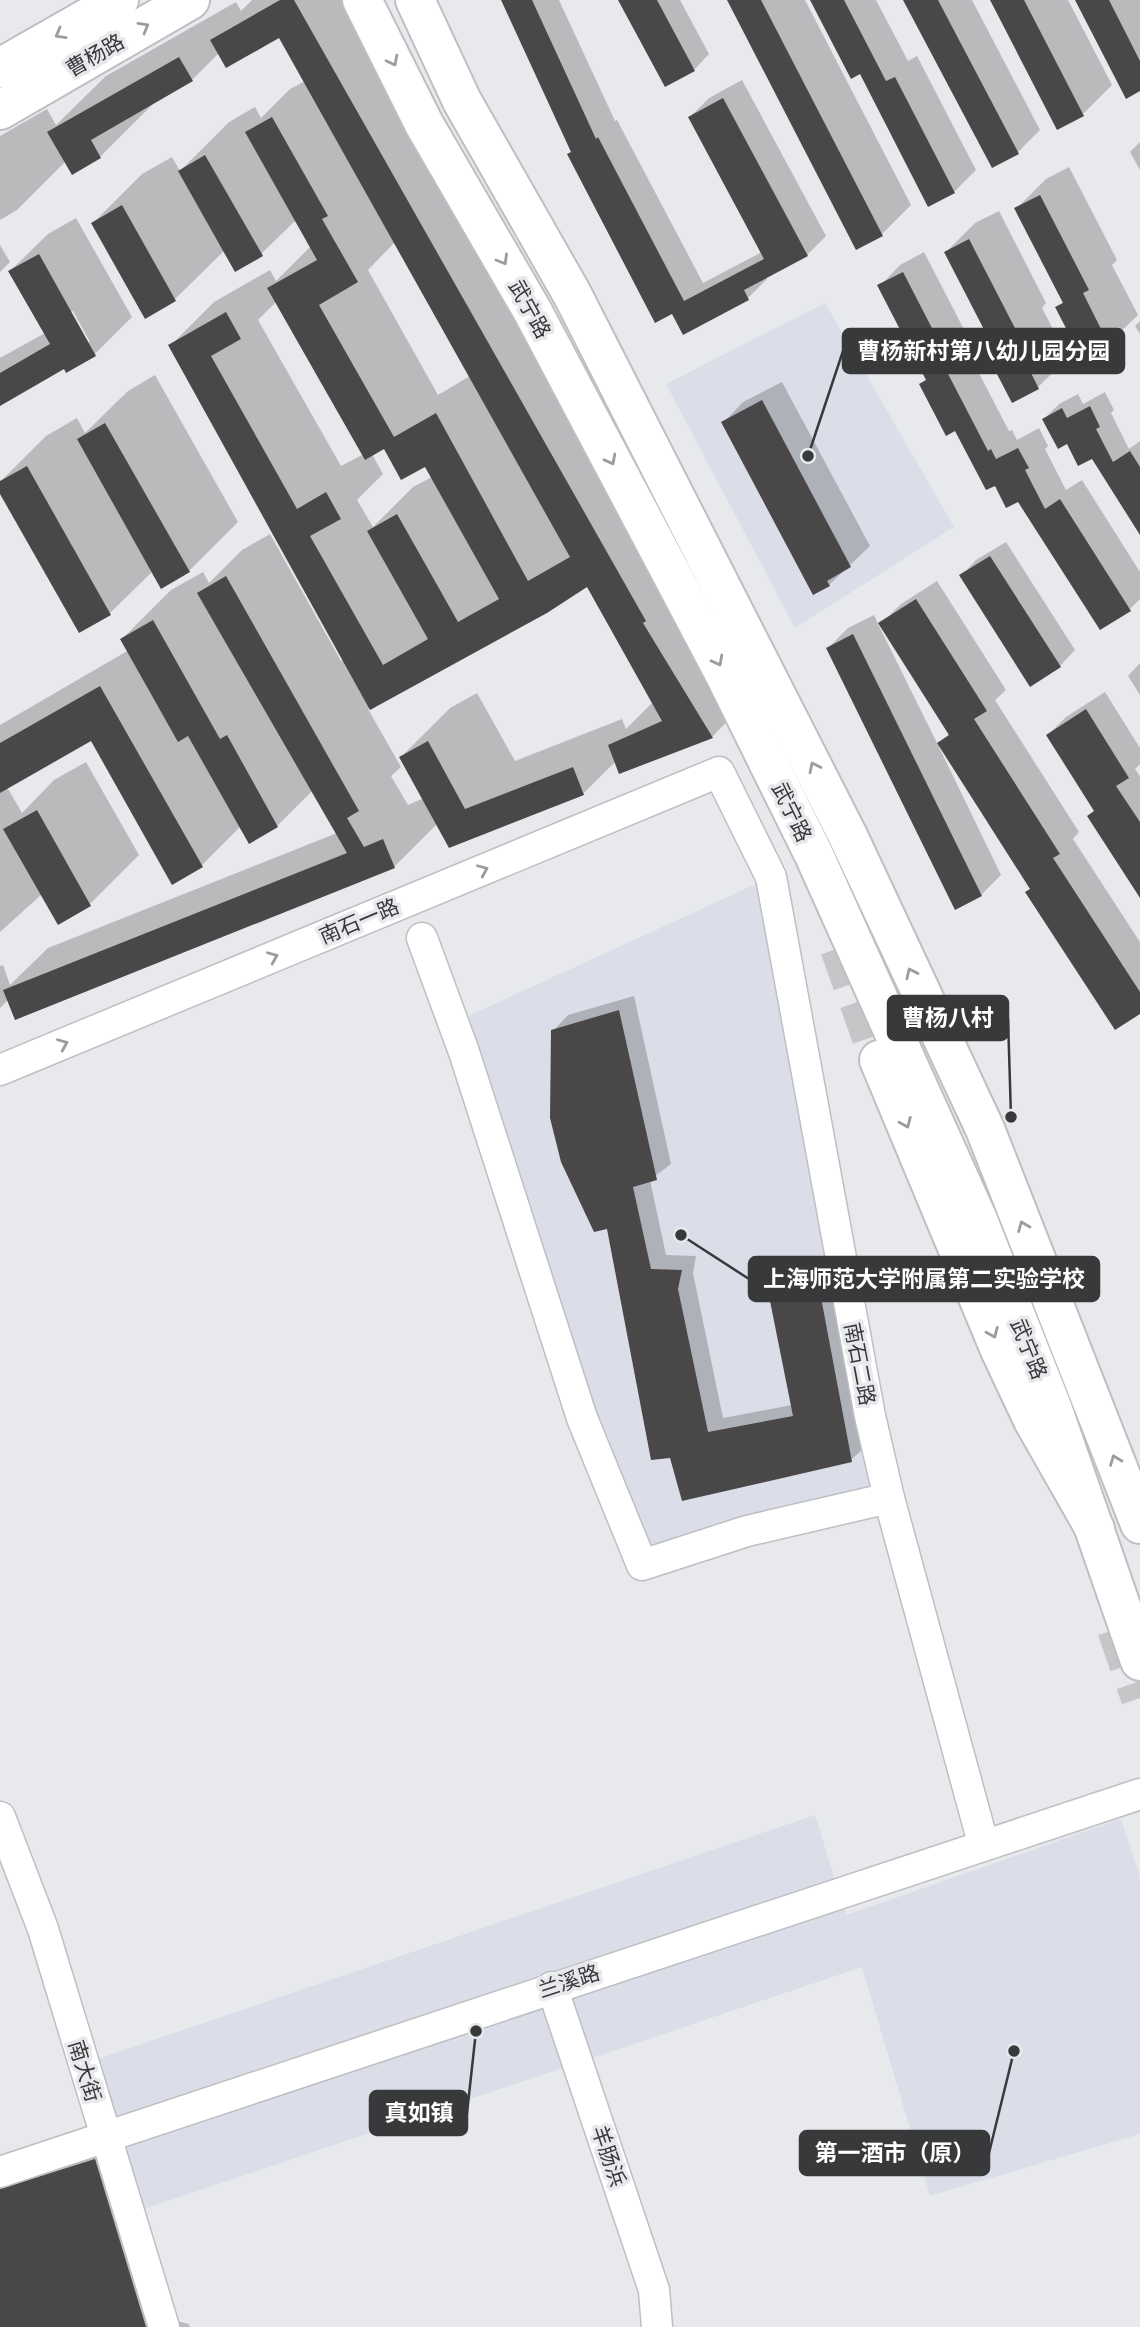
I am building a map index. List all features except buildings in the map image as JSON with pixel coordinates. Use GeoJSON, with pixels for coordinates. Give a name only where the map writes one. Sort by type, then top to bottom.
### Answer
{"type":"FeatureCollection","features":[{"type":"Feature","properties":{"kind":"main road","name":"曹杨路"},"geometry":{"type":"LineString","coordinates":[[0,68],[120,0]]}},
{"type":"Feature","properties":{"kind":"main road","name":"曹杨路"},"geometry":{"type":"LineString","coordinates":[[0,110],[190,0]]}},
{"type":"Feature","properties":{"kind":"main road","name":"武宁路"},"geometry":{"type":"LineString","coordinates":[[362,0],[424,124],[533,312],[724,673],[814,855],[978,1220],[1052,1407],[1140,1661]]}},
{"type":"Feature","properties":{"kind":"main road","name":"武宁路"},"geometry":{"type":"LineString","coordinates":[[415,0],[461,101],[579,307],[848,836],[985,1129],[1140,1524]]}},
{"type":"Feature","properties":{"kind":"main road"},"geometry":{"type":"LineString","coordinates":[[879,1060],[1022,1397],[1095,1529]]}},
{"type":"Feature","properties":{"kind":"street","name":"南石二路"},"geometry":{"type":"LineString","coordinates":[[719,772],[771,877],[855,1338],[889,1498],[983,1843]]}},
{"type":"Feature","properties":{"kind":"street","name":"南石一路"},"geometry":{"type":"LineString","coordinates":[[0,1070],[719,772]]}},
{"type":"Feature","properties":{"kind":"street"},"geometry":{"type":"LineString","coordinates":[[422,938],[464,1052],[582,1418],[642,1564],[770,1525],[889,1498]]}},
{"type":"Feature","properties":{"kind":"street","name":"兰溪路"},"geometry":{"type":"LineString","coordinates":[[0,2172],[983,1843],[1140,1794]]}},
{"type":"Feature","properties":{"kind":"street","name":"南大街"},"geometry":{"type":"LineString","coordinates":[[0,1817],[43,1929],[164,2327]]}},
{"type":"Feature","properties":{"kind":"street","name":"羊肠浜"},"geometry":{"type":"LineString","coordinates":[[552,1987],[654,2290],[657,2327]]}},
{"type":"Feature","properties":{"kind":"shaded area"},"geometry":{"type":"Polygon","coordinates":[[[825,303],[954,527],[795,628],[666,384],[825,303]]]}},
{"type":"Feature","properties":{"kind":"shaded area"},"geometry":{"type":"Polygon","coordinates":[[[771,877],[889,1498],[642,1565],[453,1023],[771,877]]]}},
{"type":"Feature","properties":{"kind":"shaded area"},"geometry":{"type":"Polygon","coordinates":[[[815,1815],[846,1915],[1121,1819],[1140,1877],[1140,2134],[930,2196],[862,1967],[129,2214],[83,2064],[815,1815]]]}},
{"type":"Feature","properties":{"kind":"tunnel"},"geometry":{"type":"LineString","coordinates":[[839,948],[879,1060]]}},
{"type":"Feature","properties":{"kind":"tunnel"},"geometry":{"type":"LineString","coordinates":[[1116,1629],[1140,1698]]}},
{"type":"Feature","properties":{"kind":"place","name":"曹杨新村第八幼儿园分园"},"geometry":{"type":"Point","coordinates":[808,456]}},
{"type":"Feature","properties":{"kind":"place","name":"曹杨八村"},"geometry":{"type":"Point","coordinates":[1011,1117]}},
{"type":"Feature","properties":{"kind":"place","name":"上海师范大学附属第二实验学校"},"geometry":{"type":"Point","coordinates":[681,1235]}},
{"type":"Feature","properties":{"kind":"place","name":"真如镇"},"geometry":{"type":"Point","coordinates":[476,2031]}},
{"type":"Feature","properties":{"kind":"place","name":"第一酒市（原）"},"geometry":{"type":"Point","coordinates":[1014,2051]}}]}
